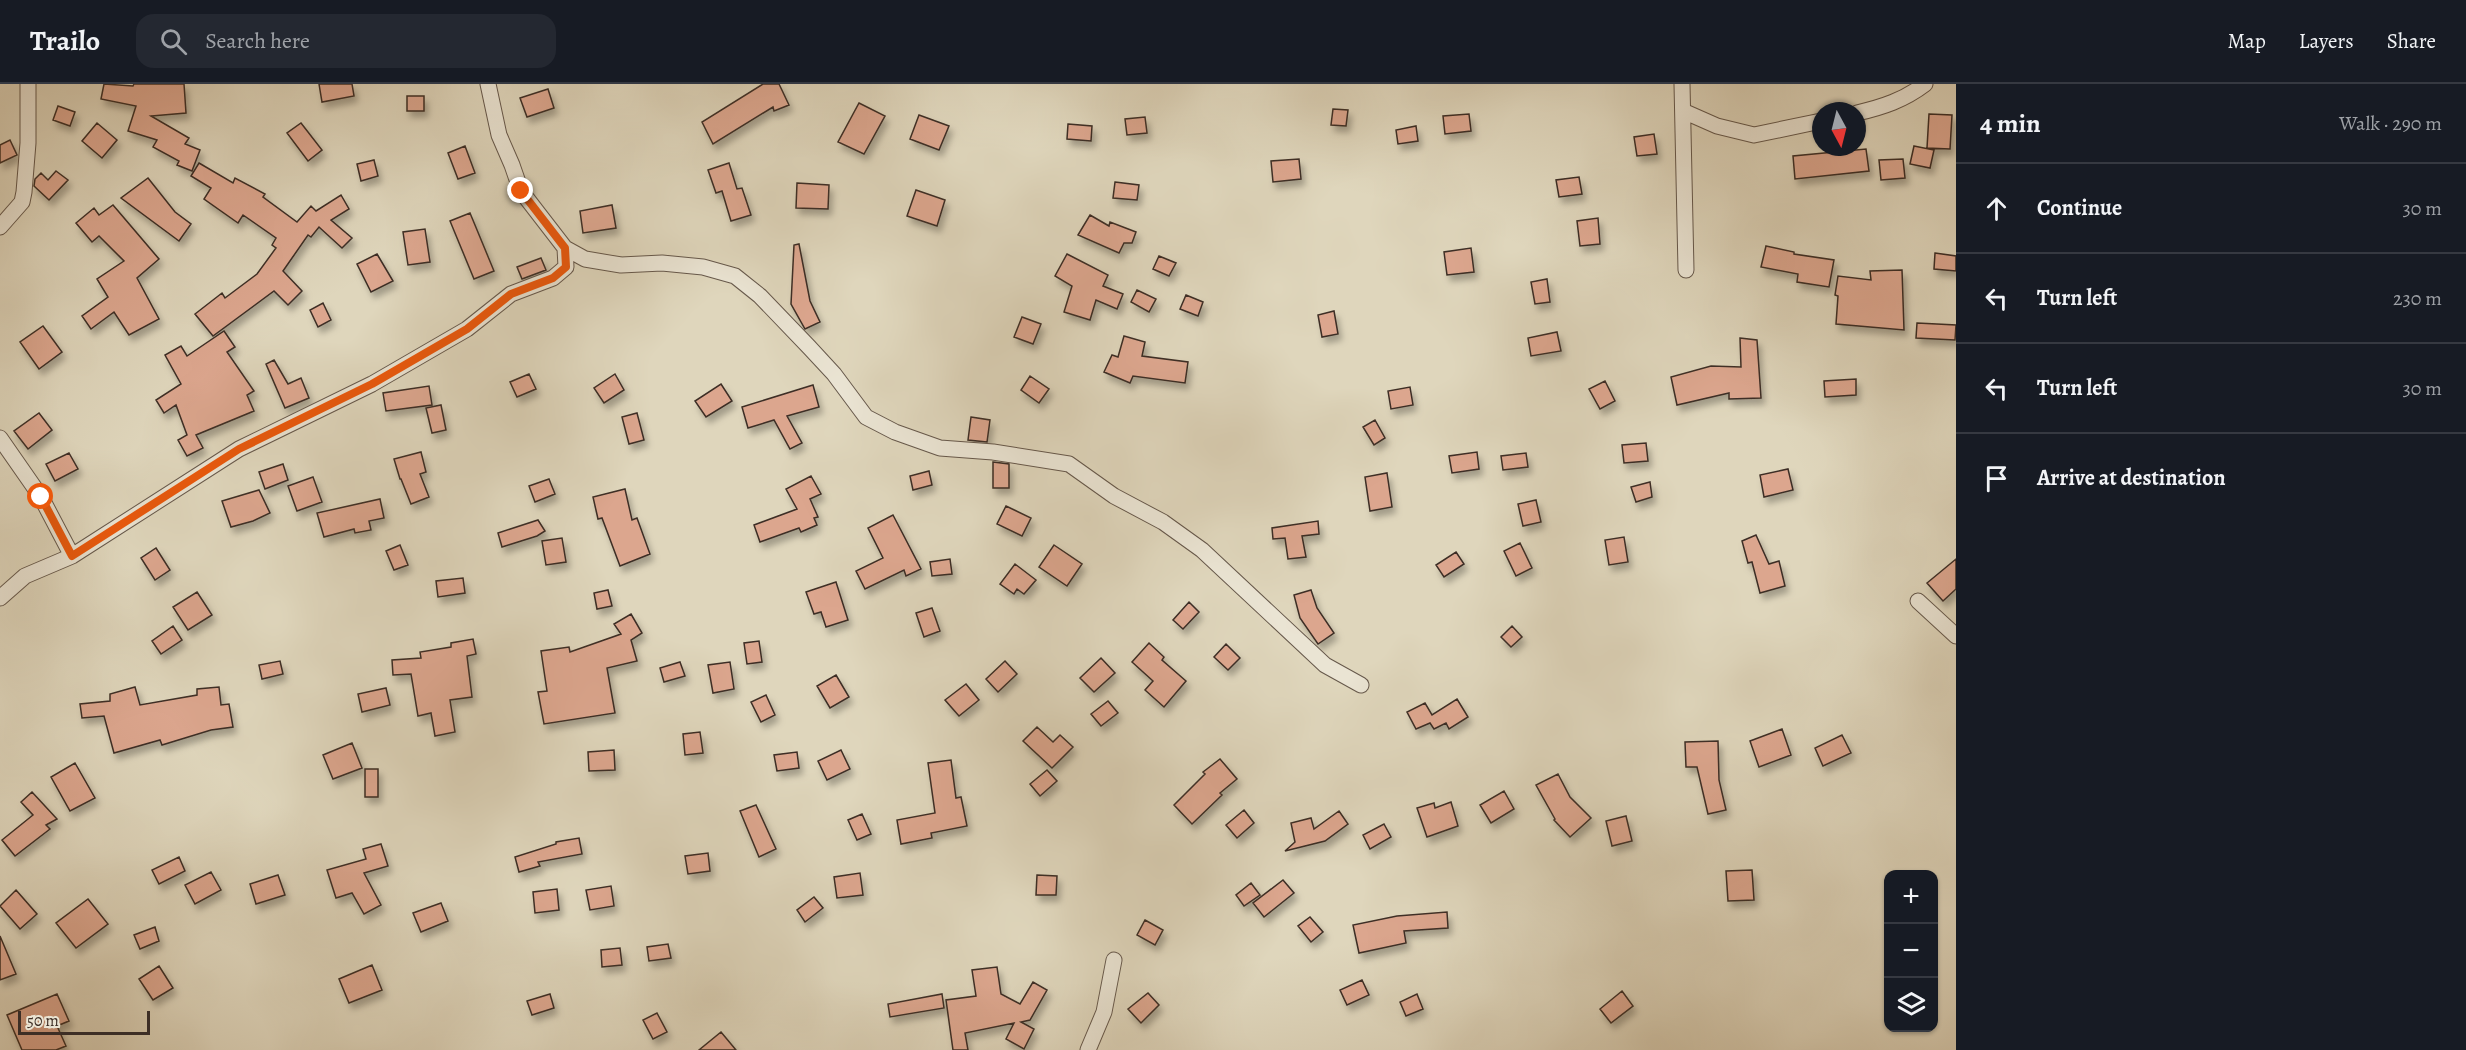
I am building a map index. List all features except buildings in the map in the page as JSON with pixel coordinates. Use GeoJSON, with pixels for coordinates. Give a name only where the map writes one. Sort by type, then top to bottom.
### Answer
{"type":"FeatureCollection","features":[{"type":"Feature","properties":{"kind":"street"},"geometry":{"type":"LineString","coordinates":[[0,227],[22,202],[27,144],[28,84]]}},
{"type":"Feature","properties":{"kind":"street"},"geometry":{"type":"LineString","coordinates":[[488,84],[498,135],[521,191],[565,248],[585,259],[621,265],[662,263],[703,267],[735,276],[760,296],[809,347],[834,374],[866,417],[895,432],[940,448],[993,452],[1069,464],[1114,496],[1163,522],[1202,550],[1325,665],[1361,685]]}},
{"type":"Feature","properties":{"kind":"street"},"geometry":{"type":"LineString","coordinates":[[1682,84],[1686,270]]}},
{"type":"Feature","properties":{"kind":"street"},"geometry":{"type":"LineString","coordinates":[[1866,111],[1910,96],[1925,84]]}},
{"type":"Feature","properties":{"kind":"street"},"geometry":{"type":"LineString","coordinates":[[1683,111],[1717,126],[1754,135],[1812,123]]}},
{"type":"Feature","properties":{"kind":"street"},"geometry":{"type":"LineString","coordinates":[[0,598],[24,576],[72,556],[239,449],[372,384],[467,329],[511,294],[553,278],[566,267],[565,248]]}},
{"type":"Feature","properties":{"kind":"street"},"geometry":{"type":"LineString","coordinates":[[0,438],[41,497],[72,556]]}},
{"type":"Feature","properties":{"kind":"street"},"geometry":{"type":"LineString","coordinates":[[1918,601],[1956,636]]}},
{"type":"Feature","properties":{"kind":"street"},"geometry":{"type":"LineString","coordinates":[[1088,1050],[1104,1012],[1114,960]]}},
{"type":"Feature","properties":{"kind":"route"},"geometry":{"type":"LineString","coordinates":[[41,497],[72,556],[239,449],[372,384],[467,329],[511,294],[553,278],[566,267],[565,248],[521,191]]}}]}
